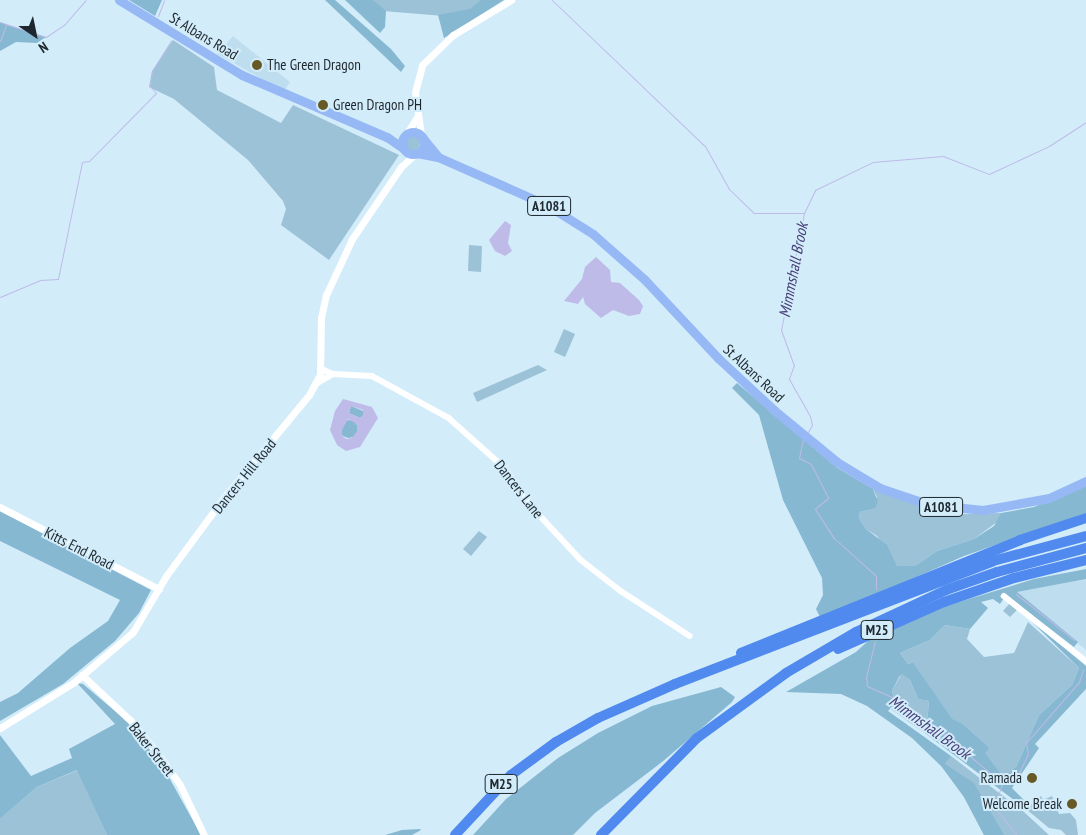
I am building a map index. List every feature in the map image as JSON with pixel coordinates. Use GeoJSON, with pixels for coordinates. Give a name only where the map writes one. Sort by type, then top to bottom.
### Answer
{"type":"FeatureCollection","features":[{"type":"Feature","properties":{"kind":"highway","name":"M25"},"geometry":{"type":"LineString","coordinates":[[675,684],[700,670],[982,555],[1086,518]]}},
{"type":"Feature","properties":{"kind":"highway","name":"M25"},"geometry":{"type":"LineString","coordinates":[[455,835],[489,796],[542,751],[598,718],[675,684],[993,561],[1086,536]]}},
{"type":"Feature","properties":{"kind":"highway","name":"M25"},"geometry":{"type":"LineString","coordinates":[[600,835],[690,746],[754,694],[875,622],[989,575],[1086,548]]}},
{"type":"Feature","properties":{"kind":"highway","name":"M25"},"geometry":{"type":"LineString","coordinates":[[690,746],[787,680],[880,628],[1014,578],[1086,560]]}},
{"type":"Feature","properties":{"kind":"main road","name":"St Albans Road"},"geometry":{"type":"LineString","coordinates":[[120,0],[242,75],[387,137],[403,149]]}},
{"type":"Feature","properties":{"kind":"main road"},"geometry":{"type":"LineString","coordinates":[[387,137],[407,133],[421,136],[423,146],[416,153],[403,149],[402,139],[407,133]]}},
{"type":"Feature","properties":{"kind":"main road","name":"St Albans Road"},"geometry":{"type":"LineString","coordinates":[[421,136],[438,158]]}},
{"type":"Feature","properties":{"kind":"main road","name":"St Albans Road"},"geometry":{"type":"LineString","coordinates":[[416,153],[438,158],[547,205],[593,234],[645,280],[718,358],[809,441],[850,472],[880,488],[927,504],[954,509],[1015,506],[1049,498],[1086,481]]}},
{"type":"Feature","properties":{"kind":"street"},"geometry":{"type":"LineString","coordinates":[[421,136],[417,117],[416,80],[425,60],[453,35],[511,0]]}},
{"type":"Feature","properties":{"kind":"street"},"geometry":{"type":"LineString","coordinates":[[407,133],[417,117]]}},
{"type":"Feature","properties":{"kind":"street","name":"Dancers Hill Road"},"geometry":{"type":"LineString","coordinates":[[401,167],[403,149]]}},
{"type":"Feature","properties":{"kind":"street","name":"Dancers Hill Road"},"geometry":{"type":"LineString","coordinates":[[0,728],[82,675],[133,632],[158,589],[222,500],[316,384],[320,368],[321,318],[326,295],[352,239],[401,167],[416,153]]}},
{"type":"Feature","properties":{"kind":"street","name":"Dancers Lane"},"geometry":{"type":"LineString","coordinates":[[320,368],[333,374],[372,376],[449,418],[505,468],[532,507],[582,560],[621,591],[690,636]]}},
{"type":"Feature","properties":{"kind":"street"},"geometry":{"type":"LineString","coordinates":[[316,384],[333,374]]}},
{"type":"Feature","properties":{"kind":"street","name":"Kitts End Road"},"geometry":{"type":"LineString","coordinates":[[0,507],[158,589]]}},
{"type":"Feature","properties":{"kind":"street"},"geometry":{"type":"LineString","coordinates":[[1004,596],[1086,661]]}},
{"type":"Feature","properties":{"kind":"street","name":"Baker Street"},"geometry":{"type":"LineString","coordinates":[[82,675],[131,721],[157,752],[180,785],[204,835]]}},
{"type":"Feature","properties":{"kind":"shaded area"},"geometry":{"type":"Polygon","coordinates":[[[129,0],[162,0],[155,16],[129,0]]]}},
{"type":"Feature","properties":{"kind":"shaded area"},"geometry":{"type":"Polygon","coordinates":[[[325,0],[335,0],[391,49],[405,66],[401,72],[325,0]]]}},
{"type":"Feature","properties":{"kind":"shaded area"},"geometry":{"type":"Polygon","coordinates":[[[345,0],[373,0],[386,11],[385,27],[380,33],[345,0]]]}},
{"type":"Feature","properties":{"kind":"shaded area"},"geometry":{"type":"Polygon","coordinates":[[[370,0],[490,0],[456,17],[383,11],[370,0]]]}},
{"type":"Feature","properties":{"kind":"shaded area"},"geometry":{"type":"Polygon","coordinates":[[[481,0],[504,0],[444,38],[438,15],[470,9],[481,0]]]}},
{"type":"Feature","properties":{"kind":"shaded area"},"geometry":{"type":"Polygon","coordinates":[[[0,22],[46,37],[37,43],[16,42],[0,51],[0,22]]]}},
{"type":"Feature","properties":{"kind":"shaded area"},"geometry":{"type":"Polygon","coordinates":[[[233,36],[290,82],[284,91],[217,54],[233,36]]]}},
{"type":"Feature","properties":{"kind":"shaded area"},"geometry":{"type":"Polygon","coordinates":[[[173,40],[214,67],[217,90],[281,123],[293,105],[399,155],[329,260],[281,225],[286,209],[283,201],[248,160],[174,99],[149,87],[152,71],[173,40]]]}},
{"type":"Feature","properties":{"kind":"shaded area"},"geometry":{"type":"Polygon","coordinates":[[[409,135],[415,135],[420,140],[418,149],[409,151],[404,146],[404,140],[409,135]]]}},
{"type":"Feature","properties":{"kind":"shaded area"},"geometry":{"type":"Polygon","coordinates":[[[505,221],[511,225],[508,243],[512,251],[505,256],[495,251],[489,240],[505,221]]]}},
{"type":"Feature","properties":{"kind":"shaded area"},"geometry":{"type":"Polygon","coordinates":[[[469,245],[482,246],[481,272],[468,271],[469,245]]]}},
{"type":"Feature","properties":{"kind":"shaded area"},"geometry":{"type":"Polygon","coordinates":[[[596,257],[610,270],[611,282],[620,283],[639,300],[643,306],[640,314],[629,316],[613,310],[601,318],[585,304],[583,297],[578,304],[564,301],[582,279],[585,267],[596,257]]]}},
{"type":"Feature","properties":{"kind":"shaded area"},"geometry":{"type":"Polygon","coordinates":[[[564,329],[575,334],[565,357],[554,352],[564,329]]]}},
{"type":"Feature","properties":{"kind":"shaded area"},"geometry":{"type":"Polygon","coordinates":[[[538,365],[547,370],[477,402],[473,393],[538,365]]]}},
{"type":"Feature","properties":{"kind":"shaded area"},"geometry":{"type":"Polygon","coordinates":[[[737,383],[836,467],[873,489],[878,502],[875,508],[860,512],[859,518],[866,529],[887,545],[897,566],[915,566],[937,551],[974,539],[994,526],[1001,513],[1034,507],[1086,485],[1086,513],[964,556],[821,619],[816,609],[823,595],[822,578],[783,500],[759,415],[732,388],[737,383]]]}},
{"type":"Feature","properties":{"kind":"shaded area"},"geometry":{"type":"Polygon","coordinates":[[[343,399],[372,407],[378,418],[360,447],[346,451],[337,445],[330,430],[335,411],[343,399]],[[351,406],[349,413],[360,418],[363,415],[363,410],[351,406]],[[348,419],[342,430],[342,435],[346,439],[352,438],[357,431],[357,424],[348,419]]]}},
{"type":"Feature","properties":{"kind":"shaded area"},"geometry":{"type":"Polygon","coordinates":[[[351,406],[363,411],[364,415],[360,418],[349,413],[351,406]]]}},
{"type":"Feature","properties":{"kind":"shaded area"},"geometry":{"type":"Polygon","coordinates":[[[349,420],[355,423],[358,429],[355,435],[349,438],[343,435],[340,429],[343,423],[349,420]]]}},
{"type":"Feature","properties":{"kind":"shaded area"},"geometry":{"type":"Polygon","coordinates":[[[873,489],[932,510],[965,514],[1001,513],[1001,519],[974,539],[937,551],[915,566],[897,566],[877,536],[866,529],[859,518],[860,512],[867,510],[877,497],[873,489]]]}},
{"type":"Feature","properties":{"kind":"shaded area"},"geometry":{"type":"Polygon","coordinates":[[[0,511],[151,590],[139,613],[115,641],[63,684],[0,721],[0,702],[18,693],[70,648],[108,621],[120,600],[0,541],[0,511]]]}},
{"type":"Feature","properties":{"kind":"shaded area"},"geometry":{"type":"Polygon","coordinates":[[[479,531],[487,537],[471,556],[463,549],[479,531]]]}},
{"type":"Feature","properties":{"kind":"shaded area"},"geometry":{"type":"Polygon","coordinates":[[[1086,569],[1086,579],[1017,592],[1078,642],[1074,647],[1006,595],[1000,604],[993,599],[981,602],[988,608],[970,629],[945,625],[930,640],[900,653],[908,664],[913,662],[952,719],[963,724],[990,748],[985,753],[1003,777],[1016,767],[1039,715],[1072,685],[1079,668],[1026,616],[1086,666],[1086,689],[1035,744],[1039,748],[1012,788],[1026,802],[1022,806],[926,734],[929,701],[918,699],[910,680],[902,674],[892,691],[895,703],[888,711],[951,756],[945,764],[974,783],[1004,835],[984,835],[964,797],[942,767],[912,738],[867,706],[841,694],[786,692],[856,652],[869,640],[946,606],[1034,579],[1086,569]]]}},
{"type":"Feature","properties":{"kind":"shaded area"},"geometry":{"type":"Polygon","coordinates":[[[1086,579],[1086,650],[1016,592],[1086,579]]]}},
{"type":"Feature","properties":{"kind":"shaded area"},"geometry":{"type":"Polygon","coordinates":[[[1010,603],[1017,610],[1010,617],[1003,611],[1010,603]]]}},
{"type":"Feature","properties":{"kind":"shaded area"},"geometry":{"type":"Polygon","coordinates":[[[1028,622],[1079,668],[1072,685],[1039,715],[1016,767],[1003,777],[987,760],[984,753],[990,748],[963,724],[952,720],[913,662],[908,664],[900,653],[930,640],[945,625],[970,629],[967,639],[984,657],[1014,653],[1028,622]]]}},
{"type":"Feature","properties":{"kind":"shaded area"},"geometry":{"type":"Polygon","coordinates":[[[902,673],[910,680],[918,699],[929,701],[926,734],[891,709],[895,703],[892,691],[902,673]]]}},
{"type":"Feature","properties":{"kind":"shaded area"},"geometry":{"type":"Polygon","coordinates":[[[77,683],[83,684],[129,723],[156,754],[201,835],[107,835],[77,770],[37,787],[0,819],[0,735],[31,776],[72,758],[69,749],[115,724],[77,683]]]}},
{"type":"Feature","properties":{"kind":"shaded area"},"geometry":{"type":"Polygon","coordinates":[[[721,687],[735,697],[732,702],[662,762],[595,813],[573,835],[473,835],[506,799],[558,758],[598,733],[652,706],[721,687]]]}},
{"type":"Feature","properties":{"kind":"shaded area"},"geometry":{"type":"Polygon","coordinates":[[[951,756],[1024,812],[1049,835],[984,835],[964,797],[942,767],[951,756]]]}},
{"type":"Feature","properties":{"kind":"shaded area"},"geometry":{"type":"Polygon","coordinates":[[[78,770],[107,835],[0,835],[0,819],[37,787],[78,770]]]}},
{"type":"Feature","properties":{"kind":"shaded area"},"geometry":{"type":"Polygon","coordinates":[[[1041,796],[1043,800],[1052,796],[1059,814],[1070,813],[1076,820],[1078,835],[1066,835],[1061,830],[1049,828],[1026,809],[1041,796]]]}},
{"type":"Feature","properties":{"kind":"shaded area"},"geometry":{"type":"Polygon","coordinates":[[[402,830],[421,830],[412,835],[385,835],[402,830]]]}},
{"type":"Feature","properties":{"kind":"waterway"},"geometry":{"type":"LineString","coordinates":[[0,22],[46,37],[64,25],[86,0]]}},
{"type":"Feature","properties":{"kind":"waterway"},"geometry":{"type":"LineString","coordinates":[[158,16],[164,0]]}},
{"type":"Feature","properties":{"kind":"waterway","name":"Mimmshall Brook"},"geometry":{"type":"LineString","coordinates":[[552,0],[705,146],[729,189],[754,213],[804,213],[781,330],[794,365],[789,379],[810,416],[812,425],[808,432]]}},
{"type":"Feature","properties":{"kind":"waterway"},"geometry":{"type":"LineString","coordinates":[[0,41],[6,25]]}},
{"type":"Feature","properties":{"kind":"waterway"},"geometry":{"type":"LineString","coordinates":[[0,297],[40,280],[58,279],[82,162],[89,161],[156,93],[150,86],[152,71],[171,41]]}},
{"type":"Feature","properties":{"kind":"waterway"},"geometry":{"type":"LineString","coordinates":[[804,213],[815,190],[873,162],[943,156],[989,174],[1049,146],[1086,122]]}},
{"type":"Feature","properties":{"kind":"waterway","name":"Mimmshall Brook"},"geometry":{"type":"LineString","coordinates":[[803,439],[799,458],[811,464],[828,498],[815,509],[834,538],[876,576],[876,589]]}},
{"type":"Feature","properties":{"kind":"waterway"},"geometry":{"type":"LineString","coordinates":[[1016,594],[1074,640]]}},
{"type":"Feature","properties":{"kind":"waterway","name":"Mimmshall Brook"},"geometry":{"type":"LineString","coordinates":[[875,641],[866,676],[867,686],[896,699],[919,722],[940,731],[1002,783]]}},
{"type":"Feature","properties":{"kind":"waterway"},"geometry":{"type":"LineString","coordinates":[[1002,783],[1018,775],[1028,754],[1026,743],[1079,682],[1083,670]]}},
{"type":"Feature","properties":{"kind":"waterway","name":"Mimmshall Brook"},"geometry":{"type":"LineString","coordinates":[[1002,784],[994,807],[1017,835]]}},
{"type":"Feature","properties":{"kind":"place","name":"The Green Dragon"},"geometry":{"type":"Point","coordinates":[257,65]}},
{"type":"Feature","properties":{"kind":"place","name":"Green Dragon PH"},"geometry":{"type":"Point","coordinates":[323,105]}},
{"type":"Feature","properties":{"kind":"place","name":"Ramada"},"geometry":{"type":"Point","coordinates":[1032,778]}},
{"type":"Feature","properties":{"kind":"place","name":"Welcome Break"},"geometry":{"type":"Point","coordinates":[1072,804]}}]}
